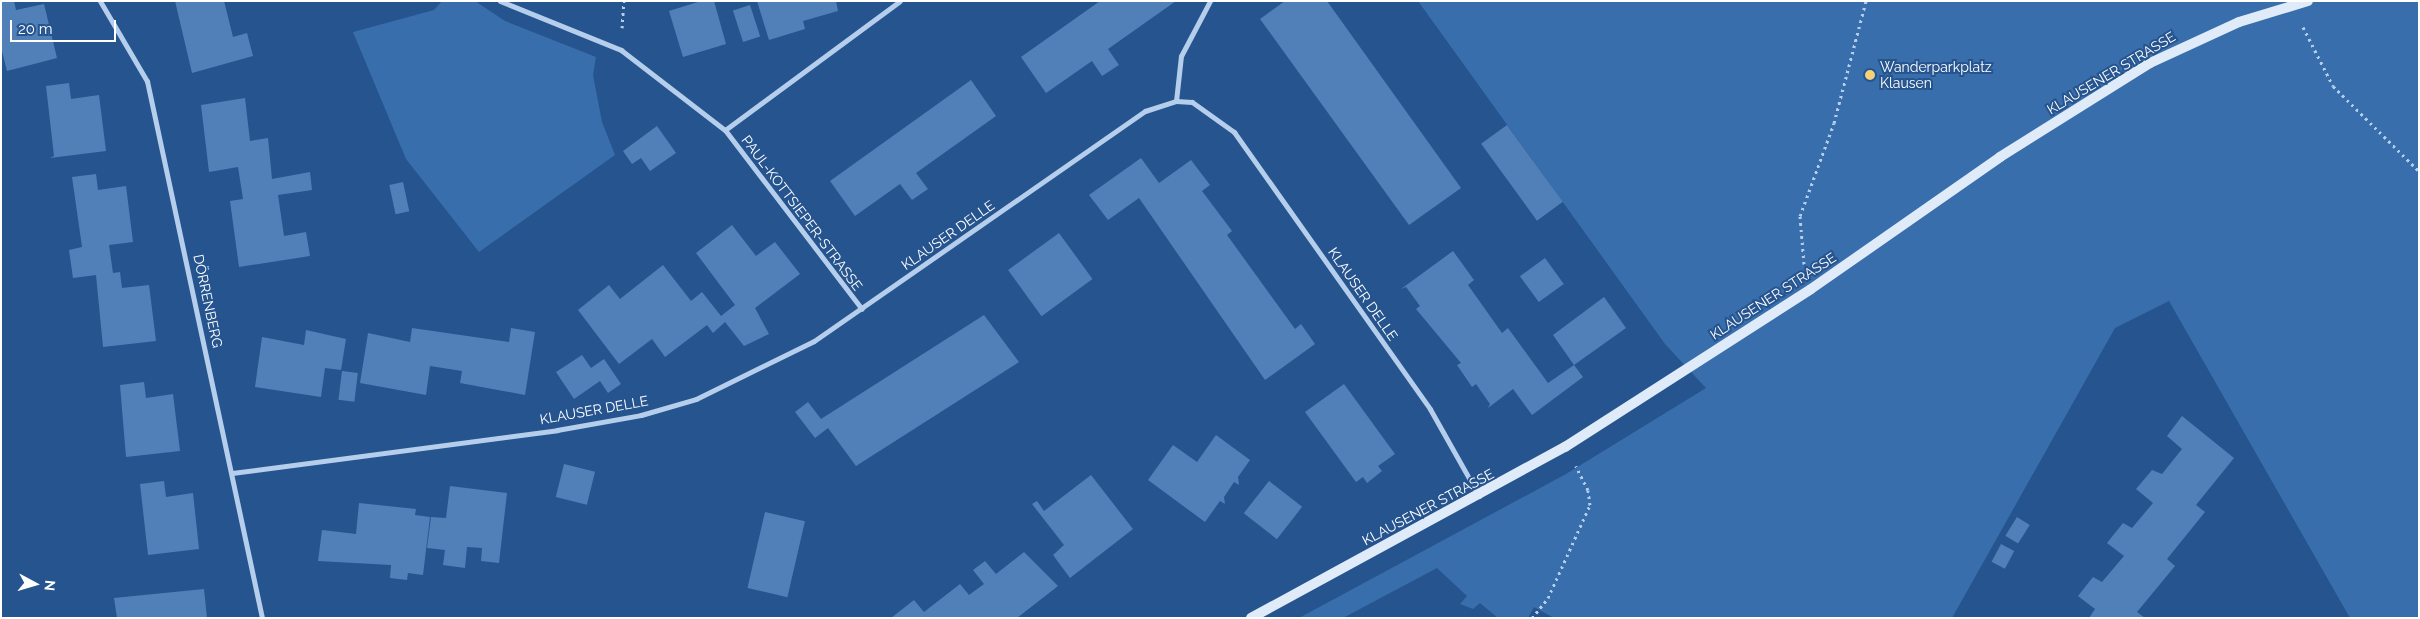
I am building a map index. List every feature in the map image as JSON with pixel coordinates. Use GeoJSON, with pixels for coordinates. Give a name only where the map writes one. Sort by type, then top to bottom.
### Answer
{"type":"FeatureCollection","features":[{"type":"Feature","properties":{"kind":"main road","name":"KLAUSENER STRASSE"},"geometry":{"type":"LineString","coordinates":[[1251,618],[1479,497],[1594,429],[1811,289],[2000,157],[2150,63],[2239,22],[2308,1]]}},
{"type":"Feature","properties":{"kind":"street","name":"DÖRRENBERG"},"geometry":{"type":"LineString","coordinates":[[100,1],[147,80],[262,618]]}},
{"type":"Feature","properties":{"kind":"street","name":"PAUL-KOTTSIEPER-STRASSE"},"geometry":{"type":"LineString","coordinates":[[500,1],[621,50],[725,130],[862,309]]}},
{"type":"Feature","properties":{"kind":"street","name":"PAUL-KOTTSIEPER-STRASSE"},"geometry":{"type":"LineString","coordinates":[[725,130],[900,1]]}},
{"type":"Feature","properties":{"kind":"street"},"geometry":{"type":"LineString","coordinates":[[1176,101],[1180,56],[1210,1]]}},
{"type":"Feature","properties":{"kind":"street","name":"KLAUSER DELLE"},"geometry":{"type":"LineString","coordinates":[[232,473],[641,415],[696,399],[769,367],[862,309],[1145,111],[1176,101],[1192,102],[1234,132],[1430,409],[1479,497]]}},
{"type":"Feature","properties":{"kind":"path"},"geometry":{"type":"LineString","coordinates":[[1811,289],[1801,253],[1800,216],[1834,123],[1866,1]]}},
{"type":"Feature","properties":{"kind":"path"},"geometry":{"type":"LineString","coordinates":[[2308,40],[2333,86],[2419,171]]}},
{"type":"Feature","properties":{"kind":"path"},"geometry":{"type":"LineString","coordinates":[[1532,618],[1548,598],[1590,505],[1588,490]]}},
{"type":"Feature","properties":{"kind":"shaded area"},"geometry":{"type":"Polygon","coordinates":[[[442,1],[475,1],[505,21],[596,57],[593,75],[602,122],[615,155],[479,252],[406,159],[353,32],[434,10],[442,1]]]}},
{"type":"Feature","properties":{"kind":"shaded area"},"geometry":{"type":"Polygon","coordinates":[[[1418,1],[2419,1],[2419,618],[2350,618],[2169,301],[2115,328],[1952,618],[1554,618],[1534,607],[1528,618],[1498,618],[1480,603],[1473,609],[1460,604],[1467,596],[1437,568],[1343,618],[1299,618],[1566,474],[1706,388],[1665,344],[1418,1]]]}},
{"type":"Feature","properties":{"kind":"building"},"geometry":{"type":"Polygon","coordinates":[[[1,1],[14,1],[16,10],[44,4],[57,58],[7,71],[1,47],[1,1]]]}},
{"type":"Feature","properties":{"kind":"building"},"geometry":{"type":"Polygon","coordinates":[[[175,1],[224,1],[233,37],[247,33],[253,56],[192,73],[175,1]]]}},
{"type":"Feature","properties":{"kind":"building"},"geometry":{"type":"Polygon","coordinates":[[[701,1],[714,1],[726,44],[683,57],[669,11],[701,1]]]}},
{"type":"Feature","properties":{"kind":"building"},"geometry":{"type":"Polygon","coordinates":[[[757,1],[836,1],[838,11],[803,21],[805,29],[769,40],[757,1]]]}},
{"type":"Feature","properties":{"kind":"building"},"geometry":{"type":"Polygon","coordinates":[[[1100,1],[1176,1],[1108,49],[1119,65],[1102,76],[1092,61],[1046,93],[1021,57],[1100,1]]]}},
{"type":"Feature","properties":{"kind":"building"},"geometry":{"type":"Polygon","coordinates":[[[1285,1],[1327,1],[1461,188],[1409,225],[1260,19],[1285,1]]]}},
{"type":"Feature","properties":{"kind":"building"},"geometry":{"type":"Polygon","coordinates":[[[750,5],[760,36],[743,42],[733,11],[750,5]]]}},
{"type":"Feature","properties":{"kind":"building"},"geometry":{"type":"Polygon","coordinates":[[[971,80],[996,116],[916,173],[928,189],[912,200],[900,184],[855,216],[830,181],[971,80]]]}},
{"type":"Feature","properties":{"kind":"building"},"geometry":{"type":"Polygon","coordinates":[[[69,83],[71,99],[99,95],[106,151],[50,158],[54,156],[46,86],[69,83]]]}},
{"type":"Feature","properties":{"kind":"building"},"geometry":{"type":"Polygon","coordinates":[[[245,98],[250,141],[268,138],[272,179],[310,172],[312,190],[278,195],[284,236],[306,232],[310,256],[239,267],[230,201],[243,199],[238,167],[209,172],[201,105],[245,98]]]}},
{"type":"Feature","properties":{"kind":"building"},"geometry":{"type":"Polygon","coordinates":[[[1507,125],[1563,202],[1537,221],[1481,144],[1507,125]]]}},
{"type":"Feature","properties":{"kind":"building"},"geometry":{"type":"Polygon","coordinates":[[[657,126],[676,153],[650,171],[641,158],[632,164],[623,151],[657,126]]]}},
{"type":"Feature","properties":{"kind":"building"},"geometry":{"type":"Polygon","coordinates":[[[1141,158],[1159,183],[1191,160],[1210,185],[1202,191],[1232,231],[1227,235],[1295,329],[1301,324],[1315,344],[1265,380],[1139,198],[1108,220],[1089,195],[1141,158]]]}},
{"type":"Feature","properties":{"kind":"building"},"geometry":{"type":"Polygon","coordinates":[[[96,174],[98,190],[126,186],[133,242],[109,245],[113,273],[120,272],[122,288],[149,285],[156,341],[103,347],[96,275],[73,278],[69,250],[82,247],[72,177],[96,174]]]}},
{"type":"Feature","properties":{"kind":"building"},"geometry":{"type":"Polygon","coordinates":[[[403,182],[409,211],[396,214],[389,185],[403,182]]]}},
{"type":"Feature","properties":{"kind":"building"},"geometry":{"type":"Polygon","coordinates":[[[732,225],[756,256],[775,242],[800,274],[755,308],[769,334],[744,346],[725,322],[713,333],[707,325],[665,357],[652,339],[619,364],[578,310],[609,285],[620,299],[663,265],[691,301],[702,292],[721,316],[735,305],[696,253],[732,225]]]}},
{"type":"Feature","properties":{"kind":"building"},"geometry":{"type":"Polygon","coordinates":[[[1059,233],[1093,279],[1042,316],[1008,270],[1059,233]]]}},
{"type":"Feature","properties":{"kind":"building"},"geometry":{"type":"Polygon","coordinates":[[[1453,251],[1474,280],[1468,285],[1502,333],[1508,328],[1548,383],[1574,365],[1583,377],[1532,415],[1513,389],[1488,408],[1490,404],[1476,384],[1472,387],[1457,365],[1461,363],[1416,309],[1420,306],[1406,287],[1401,289],[1453,251]]]}},
{"type":"Feature","properties":{"kind":"building"},"geometry":{"type":"Polygon","coordinates":[[[1545,258],[1564,284],[1539,302],[1520,276],[1545,258]]]}},
{"type":"Feature","properties":{"kind":"building"},"geometry":{"type":"Polygon","coordinates":[[[1604,297],[1626,328],[1574,365],[1553,335],[1604,297]]]}},
{"type":"Feature","properties":{"kind":"building"},"geometry":{"type":"Polygon","coordinates":[[[984,315],[1019,362],[856,466],[828,428],[815,438],[795,412],[808,402],[821,419],[984,315]]]}},
{"type":"Feature","properties":{"kind":"building"},"geometry":{"type":"Polygon","coordinates":[[[412,328],[509,342],[511,328],[535,332],[525,395],[460,383],[462,371],[430,366],[426,395],[360,383],[368,333],[410,342],[412,328]]]}},
{"type":"Feature","properties":{"kind":"building"},"geometry":{"type":"Polygon","coordinates":[[[306,330],[346,339],[341,370],[325,368],[321,397],[255,387],[262,337],[304,345],[306,330]]]}},
{"type":"Feature","properties":{"kind":"building"},"geometry":{"type":"Polygon","coordinates":[[[582,355],[591,368],[604,359],[621,384],[608,393],[600,381],[574,399],[556,372],[582,355]]]}},
{"type":"Feature","properties":{"kind":"building"},"geometry":{"type":"Polygon","coordinates":[[[342,371],[358,373],[354,402],[338,400],[342,371]]]}},
{"type":"Feature","properties":{"kind":"building"},"geometry":{"type":"Polygon","coordinates":[[[144,382],[146,398],[173,394],[180,451],[126,457],[120,385],[144,382]]]}},
{"type":"Feature","properties":{"kind":"building"},"geometry":{"type":"Polygon","coordinates":[[[1344,384],[1395,454],[1378,466],[1382,471],[1367,483],[1363,477],[1356,482],[1305,412],[1344,384]]]}},
{"type":"Feature","properties":{"kind":"building"},"geometry":{"type":"Polygon","coordinates":[[[2182,416],[2234,458],[2196,505],[2205,512],[2167,559],[2175,566],[2137,612],[2145,618],[2089,618],[2095,609],[2078,596],[2093,577],[2102,582],[2124,556],[2107,543],[2123,523],[2132,528],[2153,503],[2136,489],[2152,470],[2162,474],[2182,449],[2167,436],[2182,416]]]}},
{"type":"Feature","properties":{"kind":"building"},"geometry":{"type":"Polygon","coordinates":[[[1216,435],[1250,460],[1238,477],[1239,485],[1234,482],[1224,497],[1225,504],[1220,501],[1205,522],[1148,480],[1173,445],[1197,462],[1216,435]]]}},
{"type":"Feature","properties":{"kind":"building"},"geometry":{"type":"Polygon","coordinates":[[[564,464],[595,472],[587,505],[556,497],[564,464]]]}},
{"type":"Feature","properties":{"kind":"building"},"geometry":{"type":"Polygon","coordinates":[[[1091,475],[1133,529],[1070,578],[1053,555],[1064,545],[1032,504],[1037,501],[1044,511],[1091,475]]]}},
{"type":"Feature","properties":{"kind":"building"},"geometry":{"type":"Polygon","coordinates":[[[164,481],[166,497],[193,493],[199,549],[148,555],[140,484],[164,481]]]}},
{"type":"Feature","properties":{"kind":"building"},"geometry":{"type":"Polygon","coordinates":[[[1269,481],[1302,507],[1277,539],[1244,513],[1269,481]]]}},
{"type":"Feature","properties":{"kind":"building"},"geometry":{"type":"Polygon","coordinates":[[[450,486],[507,493],[499,563],[481,561],[482,548],[467,547],[465,568],[443,565],[445,550],[427,548],[431,517],[446,518],[450,486]]]}},
{"type":"Feature","properties":{"kind":"building"},"geometry":{"type":"Polygon","coordinates":[[[359,503],[416,509],[415,515],[430,517],[423,575],[408,573],[407,580],[390,578],[391,565],[318,561],[322,530],[356,534],[359,503]]]}},
{"type":"Feature","properties":{"kind":"building"},"geometry":{"type":"Polygon","coordinates":[[[765,512],[805,521],[787,597],[747,588],[765,512]]]}},
{"type":"Feature","properties":{"kind":"building"},"geometry":{"type":"Polygon","coordinates":[[[2017,517],[2030,525],[2018,544],[2005,536],[2017,517]]]}},
{"type":"Feature","properties":{"kind":"building"},"geometry":{"type":"Polygon","coordinates":[[[2001,544],[2014,551],[2005,569],[1992,562],[2001,544]]]}},
{"type":"Feature","properties":{"kind":"building"},"geometry":{"type":"Polygon","coordinates":[[[1024,552],[1058,586],[1017,618],[891,618],[914,600],[924,612],[960,584],[969,595],[984,584],[973,570],[985,561],[996,574],[1024,552]]]}},
{"type":"Feature","properties":{"kind":"building"},"geometry":{"type":"Polygon","coordinates":[[[204,589],[207,618],[117,618],[114,598],[204,589]]]}},
{"type":"Feature","properties":{"kind":"place","name":"Wanderparkplatz Klausen"},"geometry":{"type":"Point","coordinates":[1870,75]}}]}
